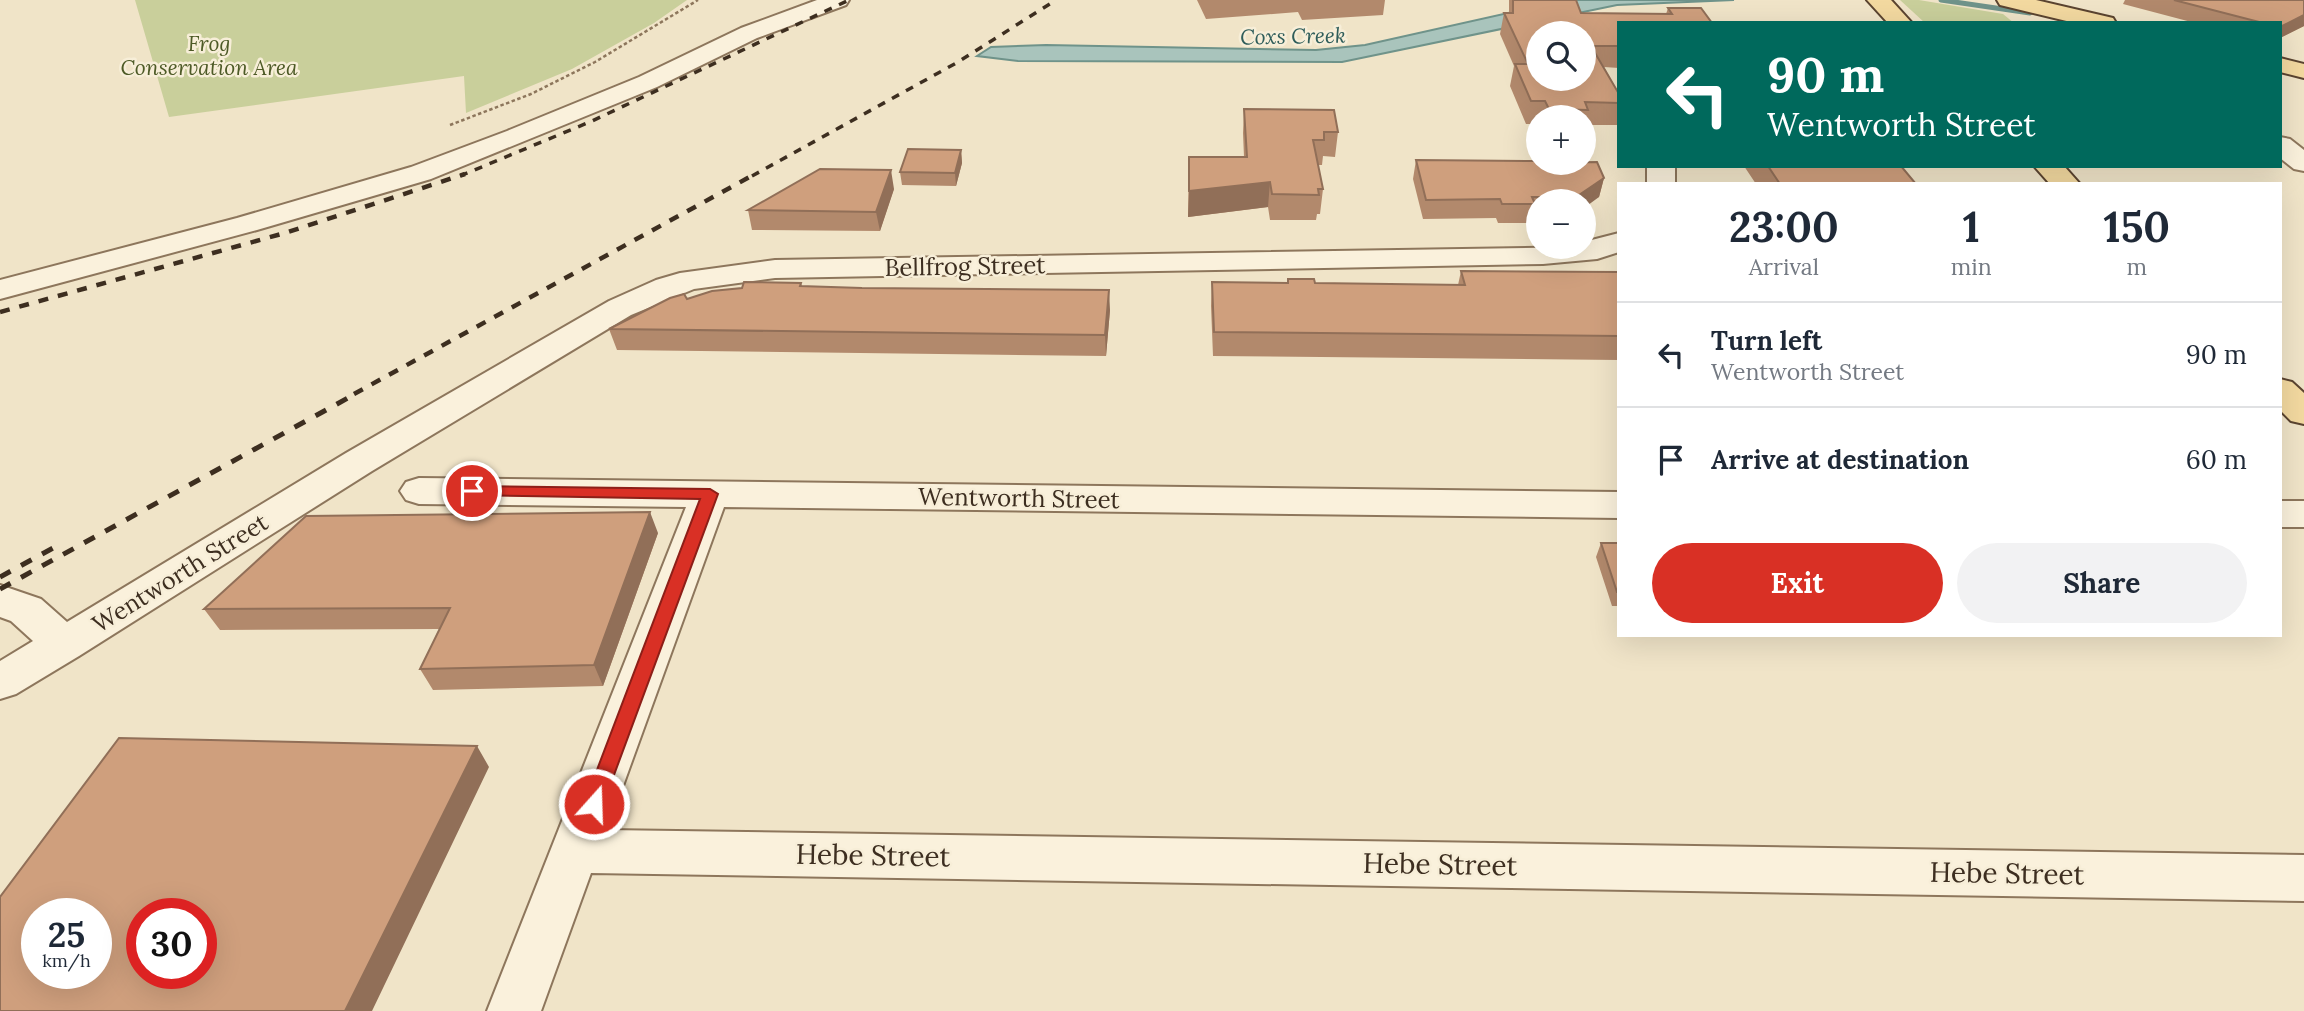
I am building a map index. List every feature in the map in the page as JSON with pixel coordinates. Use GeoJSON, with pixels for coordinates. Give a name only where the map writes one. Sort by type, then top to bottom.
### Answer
{"type":"FeatureCollection","features":[{"type":"Feature","properties":{"kind":"main road"},"geometry":{"type":"LineString","coordinates":[[1878,0],[1899,21]]}},
{"type":"Feature","properties":{"kind":"main road"},"geometry":{"type":"LineString","coordinates":[[2008,0],[2114,21]]}},
{"type":"Feature","properties":{"kind":"main road"},"geometry":{"type":"LineString","coordinates":[[2042,0],[2114,21]]}},
{"type":"Feature","properties":{"kind":"main road"},"geometry":{"type":"LineString","coordinates":[[2282,58],[2304,63]]}},
{"type":"Feature","properties":{"kind":"main road"},"geometry":{"type":"LineString","coordinates":[[2282,66],[2304,71]]}},
{"type":"Feature","properties":{"kind":"main road"},"geometry":{"type":"LineString","coordinates":[[2050,168],[2064,182]]}},
{"type":"Feature","properties":{"kind":"main road"},"geometry":{"type":"LineString","coordinates":[[2282,392],[2304,413]]}},
{"type":"Feature","properties":{"kind":"street"},"geometry":{"type":"LineString","coordinates":[[0,290],[247,224],[421,173],[516,137],[666,74],[749,33],[838,0]]}},
{"type":"Feature","properties":{"kind":"street"},"geometry":{"type":"LineString","coordinates":[[2282,146],[2304,163]]}},
{"type":"Feature","properties":{"kind":"street","name":"Bellfrog Street"},"geometry":{"type":"LineString","coordinates":[[359,462],[620,308],[667,287],[719,274],[788,269],[1543,255],[1597,250],[1617,243]]}},
{"type":"Feature","properties":{"kind":"street","name":"Wentworth Street"},"geometry":{"type":"LineString","coordinates":[[0,682],[359,462]]}},
{"type":"Feature","properties":{"kind":"street","name":"Wentworth Street"},"geometry":{"type":"LineString","coordinates":[[419,491],[1617,505]]}},
{"type":"Feature","properties":{"kind":"street"},"geometry":{"type":"LineString","coordinates":[[514,1011],[710,494]]}},
{"type":"Feature","properties":{"kind":"street"},"geometry":{"type":"LineString","coordinates":[[2282,514],[2304,514]]}},
{"type":"Feature","properties":{"kind":"street"},"geometry":{"type":"LineString","coordinates":[[0,600],[26,610],[64,644]]}},
{"type":"Feature","properties":{"kind":"street","name":"Hebe Street"},"geometry":{"type":"LineString","coordinates":[[576,851],[2304,878]]}},
{"type":"Feature","properties":{"kind":"path"},"geometry":{"type":"LineString","coordinates":[[450,125],[531,94],[574,73],[698,0]]}},
{"type":"Feature","properties":{"kind":"green space","name":"Frog Conservation Area"},"geometry":{"type":"Polygon","coordinates":[[[135,0],[687,0],[654,23],[572,69],[466,113],[464,76],[169,117],[135,0]]]}},
{"type":"Feature","properties":{"kind":"green space"},"geometry":{"type":"Polygon","coordinates":[[[1900,0],[1919,0],[2003,14],[2012,21],[1923,21],[1900,0]]]}},
{"type":"Feature","properties":{"kind":"water"},"geometry":{"type":"Polygon","coordinates":[[[1566,0],[1734,0],[1617,5],[1540,21],[1526,21],[1526,24],[1342,62],[1018,61],[977,56],[991,47],[1046,45],[1316,50],[1365,45],[1566,0]]]}},
{"type":"Feature","properties":{"kind":"building"},"geometry":{"type":"Polygon","coordinates":[[[1513,0],[1576,0],[1581,13],[1672,14],[1668,8],[1701,8],[1711,21],[1617,21],[1617,46],[1596,46],[1596,21],[1526,21],[1526,60],[1504,13],[1513,13],[1513,0]]]}},
{"type":"Feature","properties":{"kind":"building"},"geometry":{"type":"Polygon","coordinates":[[[2174,0],[2304,0],[2304,15],[2282,26],[2282,21],[2255,21],[2174,0]]]}},
{"type":"Feature","properties":{"kind":"building"},"geometry":{"type":"Polygon","coordinates":[[[1596,55],[1617,91],[1617,103],[1547,105],[1545,101],[1531,101],[1527,91],[1596,91],[1596,55]]]}},
{"type":"Feature","properties":{"kind":"building"},"geometry":{"type":"Polygon","coordinates":[[[1515,64],[1526,64],[1526,89],[1515,64]]]}},
{"type":"Feature","properties":{"kind":"building"},"geometry":{"type":"Polygon","coordinates":[[[1244,109],[1334,110],[1338,132],[1324,132],[1324,140],[1313,140],[1323,189],[1318,189],[1319,195],[1272,194],[1270,182],[1189,191],[1189,157],[1247,157],[1244,109]]]}},
{"type":"Feature","properties":{"kind":"building"},"geometry":{"type":"Polygon","coordinates":[[[908,149],[961,150],[955,173],[900,172],[908,149]]]}},
{"type":"Feature","properties":{"kind":"building"},"geometry":{"type":"Polygon","coordinates":[[[1416,160],[1526,161],[1526,175],[1596,175],[1597,162],[1604,178],[1588,189],[1526,189],[1526,204],[1502,204],[1500,199],[1426,200],[1416,160]]]}},
{"type":"Feature","properties":{"kind":"building"},"geometry":{"type":"Polygon","coordinates":[[[1769,168],[1903,168],[1914,182],[1779,182],[1769,168]]]}},
{"type":"Feature","properties":{"kind":"building"},"geometry":{"type":"Polygon","coordinates":[[[820,169],[891,170],[876,212],[748,210],[820,169]]]}},
{"type":"Feature","properties":{"kind":"building"},"geometry":{"type":"Polygon","coordinates":[[[1461,271],[1617,272],[1617,336],[1214,332],[1212,282],[1288,283],[1288,279],[1314,279],[1315,283],[1465,285],[1461,271]]]}},
{"type":"Feature","properties":{"kind":"building"},"geometry":{"type":"Polygon","coordinates":[[[744,282],[862,288],[1109,290],[1105,335],[609,329],[670,298],[684,294],[687,299],[712,291],[742,288],[744,282]]]}},
{"type":"Feature","properties":{"kind":"building"},"geometry":{"type":"Polygon","coordinates":[[[650,512],[594,665],[420,669],[450,608],[204,609],[306,516],[650,512]]]}},
{"type":"Feature","properties":{"kind":"building"},"geometry":{"type":"Polygon","coordinates":[[[1601,543],[1617,543],[1617,592],[1601,543]]]}},
{"type":"Feature","properties":{"kind":"building"},"geometry":{"type":"Polygon","coordinates":[[[119,738],[477,746],[345,1011],[0,1011],[0,897],[119,738]]]}},
{"type":"Feature","properties":{"kind":"waterway","name":"Coxs Creek"},"geometry":{"type":"LineString","coordinates":[[1941,0],[2030,13]]}},
{"type":"Feature","properties":{"kind":"railway"},"geometry":{"type":"LineString","coordinates":[[464,174],[592,121],[849,0]]}},
{"type":"Feature","properties":{"kind":"railway"},"geometry":{"type":"LineString","coordinates":[[752,176],[958,62],[1056,0]]}},
{"type":"Feature","properties":{"kind":"railway"},"geometry":{"type":"LineString","coordinates":[[0,312],[285,233],[464,174]]}},
{"type":"Feature","properties":{"kind":"railway"},"geometry":{"type":"LineString","coordinates":[[460,176],[464,174]]}},
{"type":"Feature","properties":{"kind":"railway"},"geometry":{"type":"LineString","coordinates":[[354,394],[755,174]]}},
{"type":"Feature","properties":{"kind":"railway"},"geometry":{"type":"LineString","coordinates":[[0,589],[357,393]]}},
{"type":"Feature","properties":{"kind":"railway"},"geometry":{"type":"LineString","coordinates":[[0,577],[53,548]]}},
{"type":"Feature","properties":{"kind":"route"},"geometry":{"type":"LineString","coordinates":[[472,491],[710,494],[594,804]]}}]}
